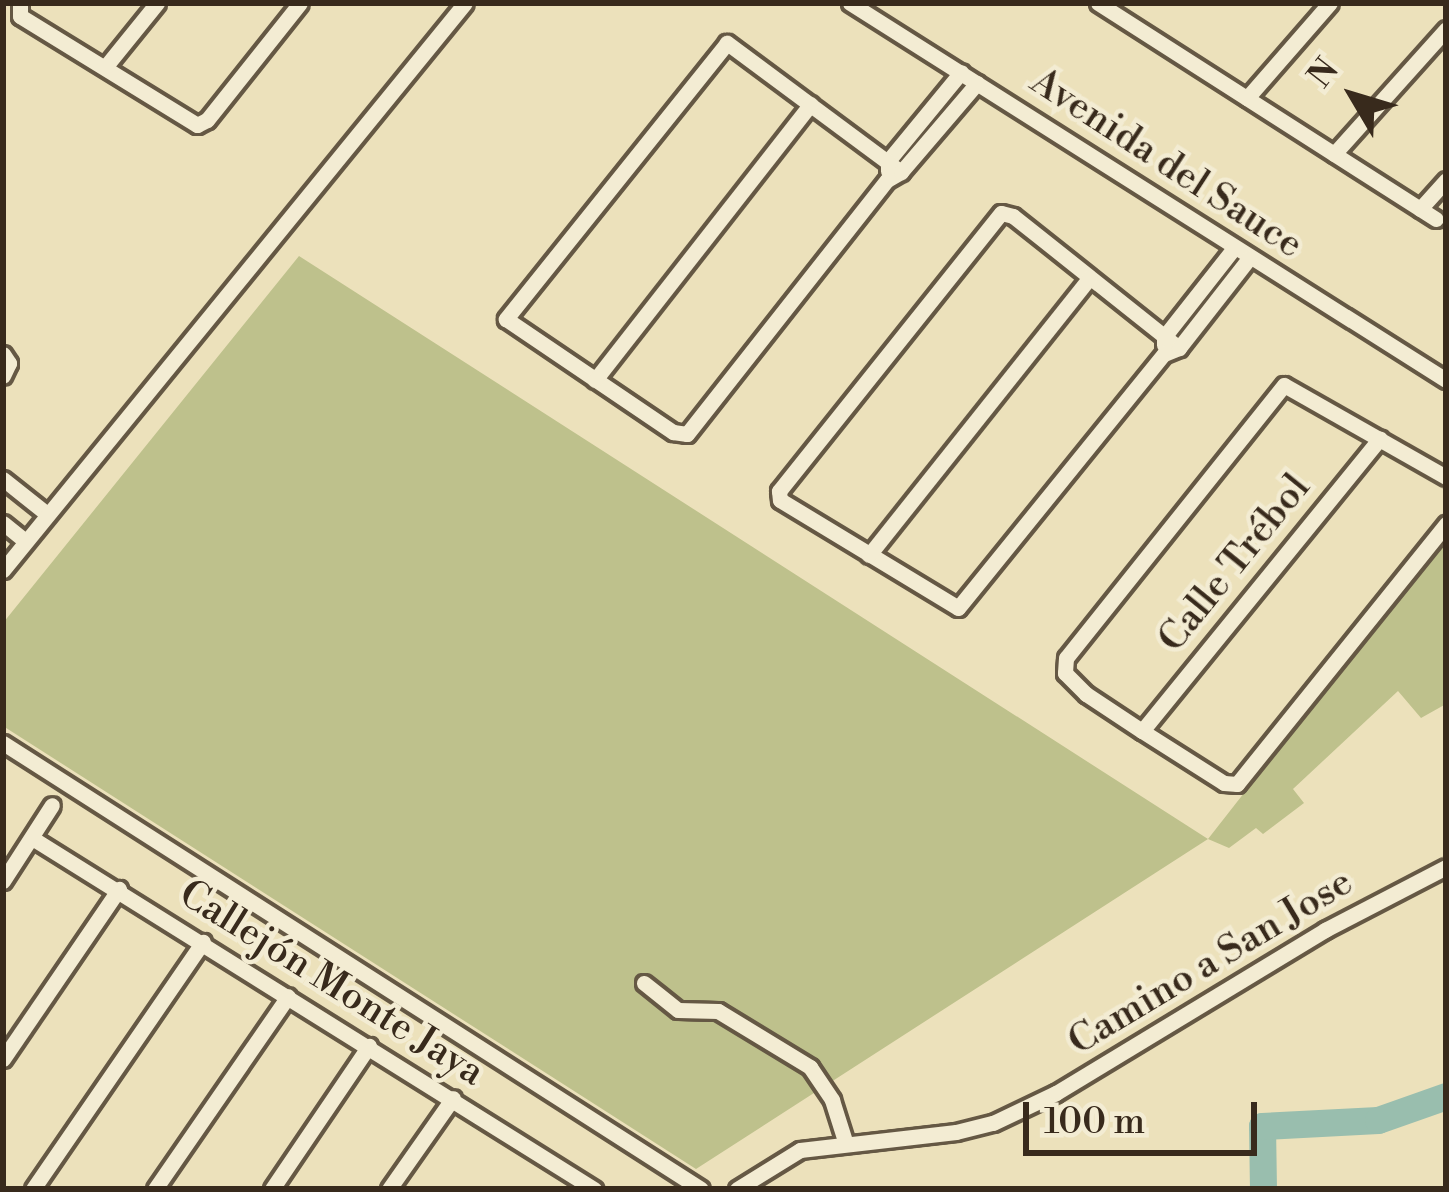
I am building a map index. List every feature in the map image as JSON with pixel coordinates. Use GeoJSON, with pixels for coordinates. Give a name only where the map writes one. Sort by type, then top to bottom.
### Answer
{"type":"FeatureCollection","features":[{"type":"Feature","properties":{"kind":"street"},"geometry":{"type":"LineString","coordinates":[[106,66],[157,3]]}},
{"type":"Feature","properties":{"kind":"street"},"geometry":{"type":"LineString","coordinates":[[18,7],[199,124],[300,3]]}},
{"type":"Feature","properties":{"kind":"street"},"geometry":{"type":"LineString","coordinates":[[3,570],[465,3]]}},
{"type":"Feature","properties":{"kind":"street","name":"Avenida del Sauce"},"geometry":{"type":"LineString","coordinates":[[850,3],[1446,380]]}},
{"type":"Feature","properties":{"kind":"street"},"geometry":{"type":"LineString","coordinates":[[1098,3],[1436,219]]}},
{"type":"Feature","properties":{"kind":"street"},"geometry":{"type":"LineString","coordinates":[[1247,98],[1330,3]]}},
{"type":"Feature","properties":{"kind":"street"},"geometry":{"type":"LineString","coordinates":[[1334,154],[1446,28]]}},
{"type":"Feature","properties":{"kind":"street"},"geometry":{"type":"LineString","coordinates":[[892,171],[727,43],[506,319],[682,435],[692,431],[892,171],[961,72]]}},
{"type":"Feature","properties":{"kind":"street"},"geometry":{"type":"LineString","coordinates":[[892,171],[977,82]]}},
{"type":"Feature","properties":{"kind":"street"},"geometry":{"type":"LineString","coordinates":[[595,380],[811,104]]}},
{"type":"Feature","properties":{"kind":"street"},"geometry":{"type":"LineString","coordinates":[[1420,209],[1446,180]]}},
{"type":"Feature","properties":{"kind":"street"},"geometry":{"type":"LineString","coordinates":[[1169,346],[1005,212],[778,496],[958,608],[1169,346],[1250,257]]}},
{"type":"Feature","properties":{"kind":"street"},"geometry":{"type":"LineString","coordinates":[[1169,346],[1234,248]]}},
{"type":"Feature","properties":{"kind":"street"},"geometry":{"type":"LineString","coordinates":[[869,555],[1088,278]]}},
{"type":"Feature","properties":{"kind":"street"},"geometry":{"type":"LineString","coordinates":[[3,354],[9,363],[3,376]]}},
{"type":"Feature","properties":{"kind":"street"},"geometry":{"type":"LineString","coordinates":[[1446,476],[1284,385],[1066,658],[1065,673],[1086,694],[1142,731],[1224,783],[1237,784],[1446,524]]}},
{"type":"Feature","properties":{"kind":"street","name":"Calle Trébol"},"geometry":{"type":"LineString","coordinates":[[1142,731],[1380,438]]}},
{"type":"Feature","properties":{"kind":"street"},"geometry":{"type":"LineString","coordinates":[[3,478],[47,514]]}},
{"type":"Feature","properties":{"kind":"street"},"geometry":{"type":"LineString","coordinates":[[3,523],[25,542]]}},
{"type":"Feature","properties":{"kind":"street"},"geometry":{"type":"LineString","coordinates":[[3,743],[205,877],[701,1189]]}},
{"type":"Feature","properties":{"kind":"street"},"geometry":{"type":"LineString","coordinates":[[3,881],[52,805]]}},
{"type":"Feature","properties":{"kind":"street","name":"Callejón Monte Jaya"},"geometry":{"type":"LineString","coordinates":[[32,838],[593,1189]]}},
{"type":"Feature","properties":{"kind":"street","name":"Camino a San Jose"},"geometry":{"type":"LineString","coordinates":[[737,1189],[800,1150],[845,1141],[956,1132],[993,1123],[1056,1093],[1325,930],[1446,867]]}},
{"type":"Feature","properties":{"kind":"street"},"geometry":{"type":"LineString","coordinates":[[3,1059],[119,889]]}},
{"type":"Feature","properties":{"kind":"street"},"geometry":{"type":"LineString","coordinates":[[33,1189],[203,942]]}},
{"type":"Feature","properties":{"kind":"street"},"geometry":{"type":"LineString","coordinates":[[644,983],[678,1010],[718,1011],[810,1067],[832,1100],[845,1141]]}},
{"type":"Feature","properties":{"kind":"street"},"geometry":{"type":"LineString","coordinates":[[155,1189],[288,996]]}},
{"type":"Feature","properties":{"kind":"street"},"geometry":{"type":"LineString","coordinates":[[272,1189],[369,1046]]}},
{"type":"Feature","properties":{"kind":"street"},"geometry":{"type":"LineString","coordinates":[[398,1186],[453,1099]]}},
{"type":"Feature","properties":{"kind":"green space"},"geometry":{"type":"Polygon","coordinates":[[[299,256],[1208,839],[696,1169],[3,726],[3,623],[299,256]]]}},
{"type":"Feature","properties":{"kind":"green space"},"geometry":{"type":"Polygon","coordinates":[[[1446,535],[1446,704],[1421,718],[1398,691],[1293,789],[1304,803],[1263,834],[1256,828],[1229,848],[1208,839],[1446,535]]]}},
{"type":"Feature","properties":{"kind":"waterway"},"geometry":{"type":"LineString","coordinates":[[1263,1189],[1262,1126],[1378,1120],[1446,1096]]}}]}
